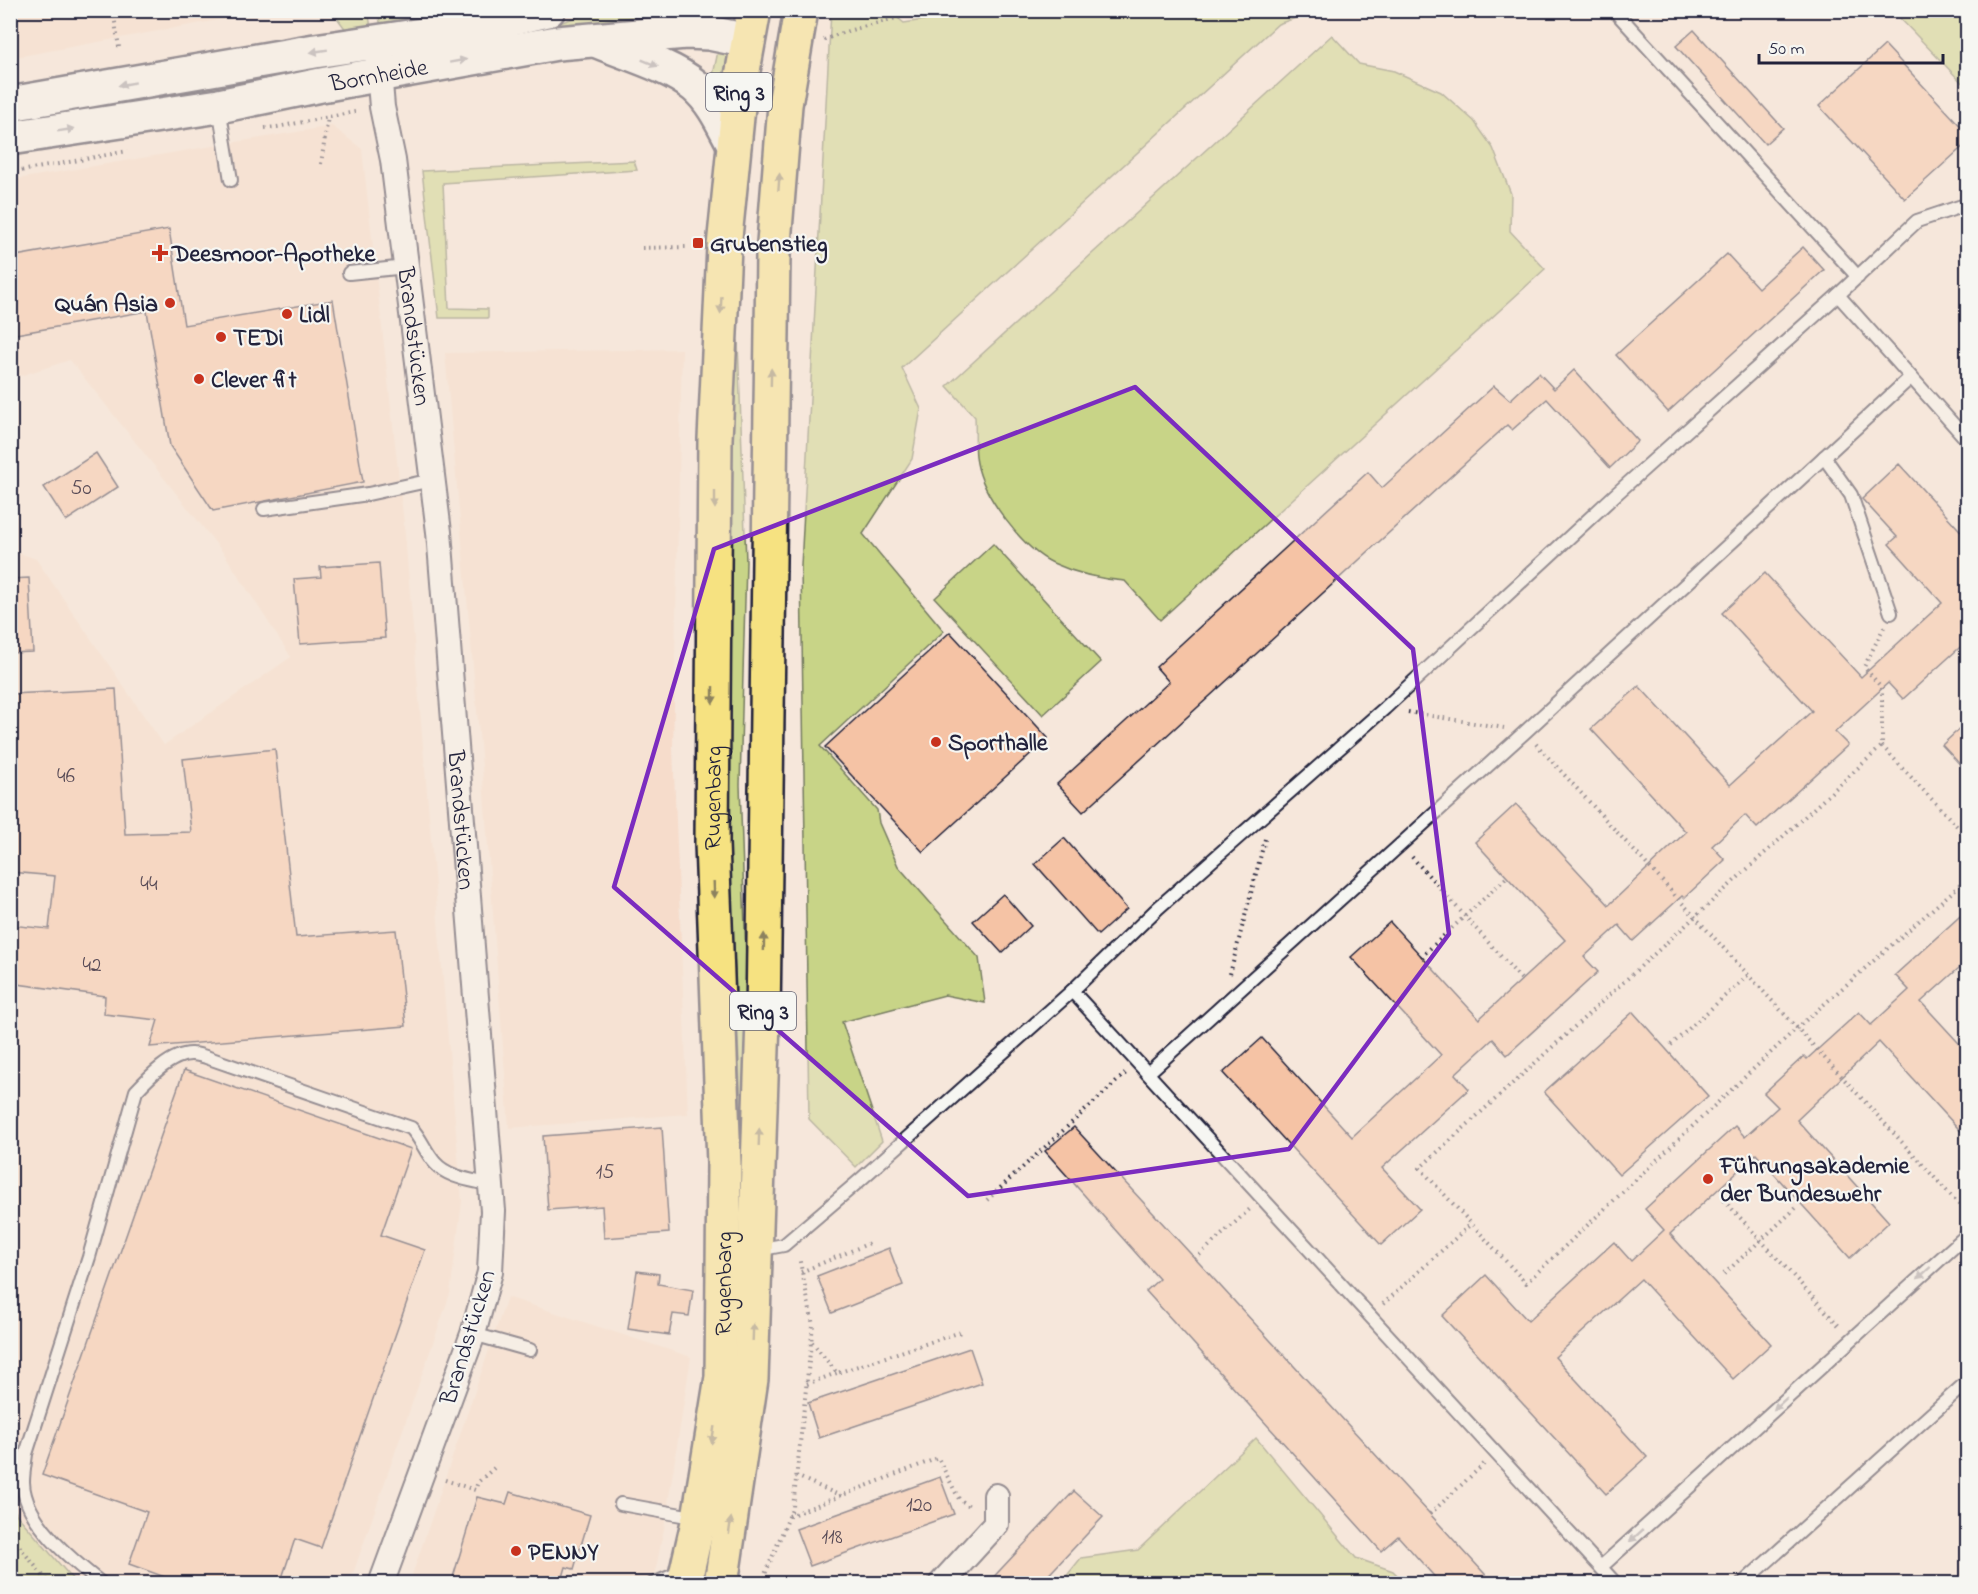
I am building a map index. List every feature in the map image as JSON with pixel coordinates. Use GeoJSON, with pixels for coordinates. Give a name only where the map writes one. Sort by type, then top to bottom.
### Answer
{"type":"FeatureCollection","features":[{"type":"Feature","properties":{"kind":"main road","name":"Rugenbarg"},"geometry":{"type":"LineString","coordinates":[[721,1584],[770,1248],[763,1019],[773,255],[785,105],[773,18]]}},
{"type":"Feature","properties":{"kind":"main road","name":"Rugenbarg"},"geometry":{"type":"LineString","coordinates":[[686,1576],[699,1518],[722,1377],[724,1163],[712,843],[715,451],[723,247],[740,87],[773,18]]}},
{"type":"Feature","properties":{"kind":"street","name":"Bornheide"},"geometry":{"type":"LineString","coordinates":[[10,104],[469,28],[548,10]]}},
{"type":"Feature","properties":{"kind":"street","name":"Bornheide"},"geometry":{"type":"LineString","coordinates":[[10,138],[219,106],[556,43],[686,32],[709,33],[773,18]]}},
{"type":"Feature","properties":{"kind":"street"},"geometry":{"type":"LineString","coordinates":[[596,41],[667,70],[696,87],[717,111],[734,144]]}},
{"type":"Feature","properties":{"kind":"street","name":"Brandstücken"},"geometry":{"type":"LineString","coordinates":[[377,42],[382,107],[393,160],[439,532],[493,1211],[490,1272],[473,1334],[381,1584]]}},
{"type":"Feature","properties":{"kind":"street"},"geometry":{"type":"LineString","coordinates":[[941,1584],[996,1524],[996,1496]]}},
{"type":"Feature","properties":{"kind":"lane"},"geometry":{"type":"LineString","coordinates":[[1614,10],[1858,277]]}},
{"type":"Feature","properties":{"kind":"lane"},"geometry":{"type":"LineString","coordinates":[[219,106],[231,180]]}},
{"type":"Feature","properties":{"kind":"lane"},"geometry":{"type":"LineString","coordinates":[[770,1248],[859,1181],[1072,991],[1158,908],[1385,708],[1606,502],[1858,277],[1917,221],[1968,204]]}},
{"type":"Feature","properties":{"kind":"lane"},"geometry":{"type":"LineString","coordinates":[[349,273],[406,267]]}},
{"type":"Feature","properties":{"kind":"lane"},"geometry":{"type":"LineString","coordinates":[[1838,295],[1968,441]]}},
{"type":"Feature","properties":{"kind":"lane"},"geometry":{"type":"LineString","coordinates":[[1148,1073],[1525,732],[1910,378]]}},
{"type":"Feature","properties":{"kind":"lane"},"geometry":{"type":"LineString","coordinates":[[1824,457],[1851,495],[1891,613]]}},
{"type":"Feature","properties":{"kind":"lane"},"geometry":{"type":"LineString","coordinates":[[264,509],[368,494],[432,480]]}},
{"type":"Feature","properties":{"kind":"lane"},"geometry":{"type":"LineString","coordinates":[[1072,991],[1616,1584]]}},
{"type":"Feature","properties":{"kind":"lane"},"geometry":{"type":"LineString","coordinates":[[102,1584],[71,1559],[44,1529],[30,1506],[23,1483],[26,1454],[89,1257],[136,1090],[155,1071],[179,1057],[190,1054],[206,1057],[411,1128],[419,1136],[436,1164],[455,1175],[491,1185]]}},
{"type":"Feature","properties":{"kind":"lane"},"geometry":{"type":"LineString","coordinates":[[1601,1567],[1968,1234]]}},
{"type":"Feature","properties":{"kind":"lane"},"geometry":{"type":"LineString","coordinates":[[473,1334],[530,1350]]}},
{"type":"Feature","properties":{"kind":"lane"},"geometry":{"type":"LineString","coordinates":[[1742,1584],[1968,1381]]}},
{"type":"Feature","properties":{"kind":"lane"},"geometry":{"type":"LineString","coordinates":[[621,1504],[699,1518]]}},
{"type":"Feature","properties":{"kind":"lane"},"geometry":{"type":"LineString","coordinates":[[653,1584],[686,1576]]}},
{"type":"Feature","properties":{"kind":"path"},"geometry":{"type":"LineString","coordinates":[[113,10],[119,47]]}},
{"type":"Feature","properties":{"kind":"path"},"geometry":{"type":"LineString","coordinates":[[836,34],[905,17],[919,10]]}},
{"type":"Feature","properties":{"kind":"path"},"geometry":{"type":"LineString","coordinates":[[260,128],[277,128],[355,112]]}},
{"type":"Feature","properties":{"kind":"path"},"geometry":{"type":"LineString","coordinates":[[321,164],[328,117]]}},
{"type":"Feature","properties":{"kind":"path"},"geometry":{"type":"LineString","coordinates":[[642,248],[687,248]]}},
{"type":"Feature","properties":{"kind":"path"},"geometry":{"type":"LineString","coordinates":[[1891,613],[1864,667],[1882,688],[1882,746],[1968,838]]}},
{"type":"Feature","properties":{"kind":"path"},"geometry":{"type":"LineString","coordinates":[[1385,708],[1525,732],[1968,1214]]}},
{"type":"Feature","properties":{"kind":"path"},"geometry":{"type":"LineString","coordinates":[[1882,746],[1420,1168],[1526,1283],[1797,1028],[1968,878]]}},
{"type":"Feature","properties":{"kind":"path"},"geometry":{"type":"LineString","coordinates":[[1221,1007],[1266,838]]}},
{"type":"Feature","properties":{"kind":"path"},"geometry":{"type":"LineString","coordinates":[[1401,844],[1522,980]]}},
{"type":"Feature","properties":{"kind":"path"},"geometry":{"type":"LineString","coordinates":[[1421,957],[1507,877]]}},
{"type":"Feature","properties":{"kind":"path"},"geometry":{"type":"LineString","coordinates":[[1671,1045],[1748,975]]}},
{"type":"Feature","properties":{"kind":"path"},"geometry":{"type":"LineString","coordinates":[[987,1200],[1138,1062]]}},
{"type":"Feature","properties":{"kind":"path"},"geometry":{"type":"LineString","coordinates":[[1195,1259],[1262,1198]]}},
{"type":"Feature","properties":{"kind":"path"},"geometry":{"type":"LineString","coordinates":[[1724,1200],[1851,1340]]}},
{"type":"Feature","properties":{"kind":"path"},"geometry":{"type":"LineString","coordinates":[[1724,1274],[1796,1208]]}},
{"type":"Feature","properties":{"kind":"path"},"geometry":{"type":"LineString","coordinates":[[1370,1316],[1471,1224]]}},
{"type":"Feature","properties":{"kind":"path"},"geometry":{"type":"LineString","coordinates":[[801,1272],[872,1242]]}},
{"type":"Feature","properties":{"kind":"path"},"geometry":{"type":"LineString","coordinates":[[761,1584],[793,1507],[813,1325],[798,1250],[770,1248]]}},
{"type":"Feature","properties":{"kind":"path"},"geometry":{"type":"LineString","coordinates":[[806,1384],[961,1332]]}},
{"type":"Feature","properties":{"kind":"path"},"geometry":{"type":"LineString","coordinates":[[811,1342],[837,1372]]}},
{"type":"Feature","properties":{"kind":"path"},"geometry":{"type":"LineString","coordinates":[[1430,1514],[1496,1452]]}},
{"type":"Feature","properties":{"kind":"path"},"geometry":{"type":"LineString","coordinates":[[789,1516],[938,1458],[958,1499],[996,1524]]}},
{"type":"Feature","properties":{"kind":"path"},"geometry":{"type":"LineString","coordinates":[[440,1479],[475,1490],[478,1482],[494,1468]]}},
{"type":"Feature","properties":{"kind":"path"},"geometry":{"type":"LineString","coordinates":[[796,1476],[841,1496]]}},
{"type":"Feature","properties":{"kind":"path"},"geometry":{"type":"LineString","coordinates":[[10,1531],[22,1550],[50,1584]]}},
{"type":"Feature","properties":{"kind":"highlighted area"},"geometry":{"type":"Polygon","coordinates":[[[1135,387],[1413,649],[1449,934],[1289,1149],[968,1196],[614,887],[714,549],[1135,387]]]}},
{"type":"Feature","properties":{"kind":"shaded area"},"geometry":{"type":"Polygon","coordinates":[[[11,10],[267,10],[267,11],[11,58],[11,10]]]}},
{"type":"Feature","properties":{"kind":"shaded area"},"geometry":{"type":"Polygon","coordinates":[[[332,126],[362,149],[404,523],[462,1202],[450,1294],[354,1571],[343,1583],[76,1583],[17,1514],[11,1502],[11,550],[36,559],[164,745],[291,657],[225,555],[70,360],[17,377],[11,368],[11,180],[332,126]]]}},
{"type":"Feature","properties":{"kind":"shaded area"},"geometry":{"type":"Polygon","coordinates":[[[682,349],[673,748],[688,1114],[509,1128],[482,767],[445,353],[682,349]]]}},
{"type":"Feature","properties":{"kind":"shaded area"},"geometry":{"type":"Polygon","coordinates":[[[507,1297],[691,1357],[664,1529],[653,1583],[409,1584],[507,1297]]]}},
{"type":"Feature","properties":{"kind":"green space"},"geometry":{"type":"Polygon","coordinates":[[[423,10],[423,14],[381,26],[378,13],[380,11],[423,10]]]}},
{"type":"Feature","properties":{"kind":"green space"},"geometry":{"type":"Polygon","coordinates":[[[610,10],[700,11],[699,18],[641,16],[594,22],[521,42],[520,36],[592,12],[610,10]]]}},
{"type":"Feature","properties":{"kind":"green space"},"geometry":{"type":"Polygon","coordinates":[[[363,11],[369,15],[371,29],[349,34],[335,15],[363,11]]]}},
{"type":"Feature","properties":{"kind":"green space"},"geometry":{"type":"Polygon","coordinates":[[[831,11],[889,11],[904,23],[986,11],[1316,11],[1278,24],[902,368],[921,409],[912,459],[863,534],[944,631],[820,746],[877,810],[879,823],[898,866],[979,958],[985,1003],[945,995],[842,1022],[882,1141],[856,1167],[809,1119],[801,566],[831,11]]]}},
{"type":"Feature","properties":{"kind":"green space"},"geometry":{"type":"Polygon","coordinates":[[[1893,11],[1967,11],[1967,88],[1893,11]]]}},
{"type":"Feature","properties":{"kind":"green space"},"geometry":{"type":"Polygon","coordinates":[[[1332,35],[1359,64],[1394,71],[1441,92],[1474,121],[1493,148],[1511,194],[1510,231],[1545,269],[1160,620],[1125,581],[1088,575],[1053,563],[1041,556],[1017,534],[987,491],[981,476],[976,458],[975,417],[947,386],[1332,35]]]}},
{"type":"Feature","properties":{"kind":"green space"},"geometry":{"type":"Polygon","coordinates":[[[718,51],[731,52],[726,92],[722,93],[712,80],[718,51]]]}},
{"type":"Feature","properties":{"kind":"green space"},"geometry":{"type":"Polygon","coordinates":[[[304,62],[307,78],[11,129],[11,112],[304,62]]]}},
{"type":"Feature","properties":{"kind":"green space"},"geometry":{"type":"Polygon","coordinates":[[[634,161],[637,170],[443,183],[449,308],[488,309],[488,318],[439,318],[422,171],[634,161]]]}},
{"type":"Feature","properties":{"kind":"green space"},"geometry":{"type":"Polygon","coordinates":[[[738,341],[746,562],[740,785],[748,1016],[741,1200],[741,1104],[722,700],[733,343],[738,341]]]}},
{"type":"Feature","properties":{"kind":"green space"},"geometry":{"type":"Polygon","coordinates":[[[993,544],[1101,662],[1043,715],[935,598],[993,544]]]}},
{"type":"Feature","properties":{"kind":"green space"},"geometry":{"type":"Polygon","coordinates":[[[1256,1438],[1356,1558],[1393,1571],[1405,1583],[1061,1583],[1081,1558],[1138,1550],[1256,1438]]]}},
{"type":"Feature","properties":{"kind":"green space"},"geometry":{"type":"Polygon","coordinates":[[[11,1502],[17,1515],[76,1583],[17,1583],[11,1576],[11,1502]]]}},
{"type":"Feature","properties":{"kind":"building"},"geometry":{"type":"Polygon","coordinates":[[[1694,30],[1783,128],[1765,144],[1676,46],[1694,30]]]}},
{"type":"Feature","properties":{"kind":"building"},"geometry":{"type":"Polygon","coordinates":[[[1885,45],[1968,134],[1968,142],[1905,199],[1819,106],[1885,45]]]}},
{"type":"Feature","properties":{"kind":"building"},"geometry":{"type":"Polygon","coordinates":[[[169,229],[184,325],[333,300],[363,482],[213,511],[170,446],[147,311],[10,335],[10,257],[169,229]]]}},
{"type":"Feature","properties":{"kind":"building"},"geometry":{"type":"Polygon","coordinates":[[[1803,247],[1824,270],[1668,412],[1616,355],[1727,254],[1758,288],[1803,247]]]}},
{"type":"Feature","properties":{"kind":"building"},"geometry":{"type":"Polygon","coordinates":[[[1574,370],[1638,441],[1610,468],[1547,399],[1512,430],[1507,425],[1083,812],[1057,784],[1169,682],[1156,667],[1368,472],[1382,488],[1494,386],[1510,400],[1539,373],[1554,389],[1574,370]]]}},
{"type":"Feature","properties":{"kind":"building"},"geometry":{"type":"Polygon","coordinates":[[[96,453],[118,487],[66,521],[44,487],[96,453]]]}},
{"type":"Feature","properties":{"kind":"building"},"geometry":{"type":"Polygon","coordinates":[[[1899,464],[1968,539],[1968,640],[1903,699],[1888,683],[1835,732],[1848,745],[1757,828],[1745,815],[1712,846],[1725,860],[1633,941],[1619,925],[1584,957],[1598,972],[1507,1055],[1493,1039],[1455,1074],[1469,1089],[1382,1168],[1420,1209],[1381,1245],[1223,1073],[1262,1038],[1352,1137],[1441,1055],[1351,957],[1390,922],[1479,1019],[1565,940],[1475,842],[1516,804],[1609,905],[1686,832],[1591,729],[1639,686],[1730,785],[1812,711],[1722,613],[1765,573],[1861,677],[1942,603],[1889,544],[1897,537],[1862,499],[1899,464]]]}},
{"type":"Feature","properties":{"kind":"building"},"geometry":{"type":"Polygon","coordinates":[[[379,563],[385,638],[300,644],[294,579],[321,577],[320,567],[379,563]]]}},
{"type":"Feature","properties":{"kind":"building"},"geometry":{"type":"Polygon","coordinates":[[[29,578],[33,652],[10,653],[10,579],[29,578]]]}},
{"type":"Feature","properties":{"kind":"building","name":"Sporthalle"},"geometry":{"type":"Polygon","coordinates":[[[950,632],[1048,738],[923,852],[825,747],[950,632]]]}},
{"type":"Feature","properties":{"kind":"building"},"geometry":{"type":"Polygon","coordinates":[[[116,689],[125,834],[191,832],[183,759],[275,749],[296,937],[396,930],[406,1026],[150,1047],[158,1020],[104,1014],[105,996],[10,983],[10,925],[49,929],[55,876],[10,872],[10,694],[116,689]]]}},
{"type":"Feature","properties":{"kind":"building"},"geometry":{"type":"Polygon","coordinates":[[[1968,721],[1968,773],[1942,745],[1968,721]]]}},
{"type":"Feature","properties":{"kind":"building"},"geometry":{"type":"Polygon","coordinates":[[[1064,838],[1127,909],[1098,935],[1035,864],[1064,838]]]}},
{"type":"Feature","properties":{"kind":"building"},"geometry":{"type":"Polygon","coordinates":[[[1003,894],[1031,926],[1002,953],[973,921],[1003,894]]]}},
{"type":"Feature","properties":{"kind":"building"},"geometry":{"type":"Polygon","coordinates":[[[1968,909],[1968,960],[1921,1002],[1968,1053],[1968,1139],[1879,1042],[1797,1120],[1889,1222],[1850,1258],[1756,1154],[1670,1234],[1771,1344],[1733,1379],[1641,1279],[1555,1357],[1647,1457],[1606,1494],[1442,1316],[1486,1275],[1528,1321],[1614,1242],[1631,1261],[1664,1230],[1645,1209],[1735,1126],[1745,1137],[1778,1107],[1764,1093],[1804,1056],[1807,1059],[1859,1012],[1871,1025],[1909,990],[1895,975],[1968,909]]]}},
{"type":"Feature","properties":{"kind":"building"},"geometry":{"type":"Polygon","coordinates":[[[1633,1012],[1708,1096],[1619,1175],[1544,1092],[1633,1012]]]}},
{"type":"Feature","properties":{"kind":"building"},"geometry":{"type":"Polygon","coordinates":[[[184,1070],[411,1149],[381,1235],[425,1250],[321,1548],[295,1539],[280,1584],[184,1584],[129,1564],[147,1512],[42,1475],[184,1070]]]}},
{"type":"Feature","properties":{"kind":"building"},"geometry":{"type":"Polygon","coordinates":[[[662,1127],[669,1233],[604,1238],[602,1206],[548,1210],[543,1136],[662,1127]]]}},
{"type":"Feature","properties":{"kind":"building"},"geometry":{"type":"Polygon","coordinates":[[[1074,1127],[1494,1584],[1441,1584],[1398,1536],[1381,1551],[1146,1291],[1159,1279],[1045,1151],[1074,1127]]]}},
{"type":"Feature","properties":{"kind":"building"},"geometry":{"type":"Polygon","coordinates":[[[889,1248],[903,1285],[832,1313],[817,1276],[889,1248]]]}},
{"type":"Feature","properties":{"kind":"building"},"geometry":{"type":"Polygon","coordinates":[[[637,1271],[659,1274],[658,1284],[693,1290],[689,1316],[673,1314],[669,1335],[628,1329],[637,1271]]]}},
{"type":"Feature","properties":{"kind":"building"},"geometry":{"type":"Polygon","coordinates":[[[970,1348],[982,1383],[819,1438],[808,1403],[970,1348]]]}},
{"type":"Feature","properties":{"kind":"building"},"geometry":{"type":"Polygon","coordinates":[[[940,1477],[954,1514],[810,1566],[796,1529],[940,1477]]]}},
{"type":"Feature","properties":{"kind":"building"},"geometry":{"type":"Polygon","coordinates":[[[1074,1491],[1103,1517],[1040,1584],[987,1584],[1074,1491]]]}},
{"type":"Feature","properties":{"kind":"building","name":"PENNY"},"geometry":{"type":"Polygon","coordinates":[[[510,1492],[590,1515],[574,1569],[566,1567],[561,1584],[451,1584],[477,1497],[506,1504],[510,1492]]]}},
{"type":"Feature","properties":{"kind":"place","name":"Grubenstieg"},"geometry":{"type":"Point","coordinates":[698,243]}},
{"type":"Feature","properties":{"kind":"place","name":"Deesmoor-Apotheke"},"geometry":{"type":"Point","coordinates":[160,253]}},
{"type":"Feature","properties":{"kind":"place","name":"Quán Asia"},"geometry":{"type":"Point","coordinates":[170,303]}},
{"type":"Feature","properties":{"kind":"place","name":"Lidl"},"geometry":{"type":"Point","coordinates":[287,314]}},
{"type":"Feature","properties":{"kind":"place","name":"TEDi"},"geometry":{"type":"Point","coordinates":[221,337]}},
{"type":"Feature","properties":{"kind":"place","name":"Clever fit"},"geometry":{"type":"Point","coordinates":[199,379]}},
{"type":"Feature","properties":{"kind":"place","name":"Sporthalle"},"geometry":{"type":"Point","coordinates":[936,742]}},
{"type":"Feature","properties":{"kind":"place","name":"Führungsakademie der Bundeswehr"},"geometry":{"type":"Point","coordinates":[1708,1179]}},
{"type":"Feature","properties":{"kind":"place","name":"PENNY"},"geometry":{"type":"Point","coordinates":[516,1551]}}]}
